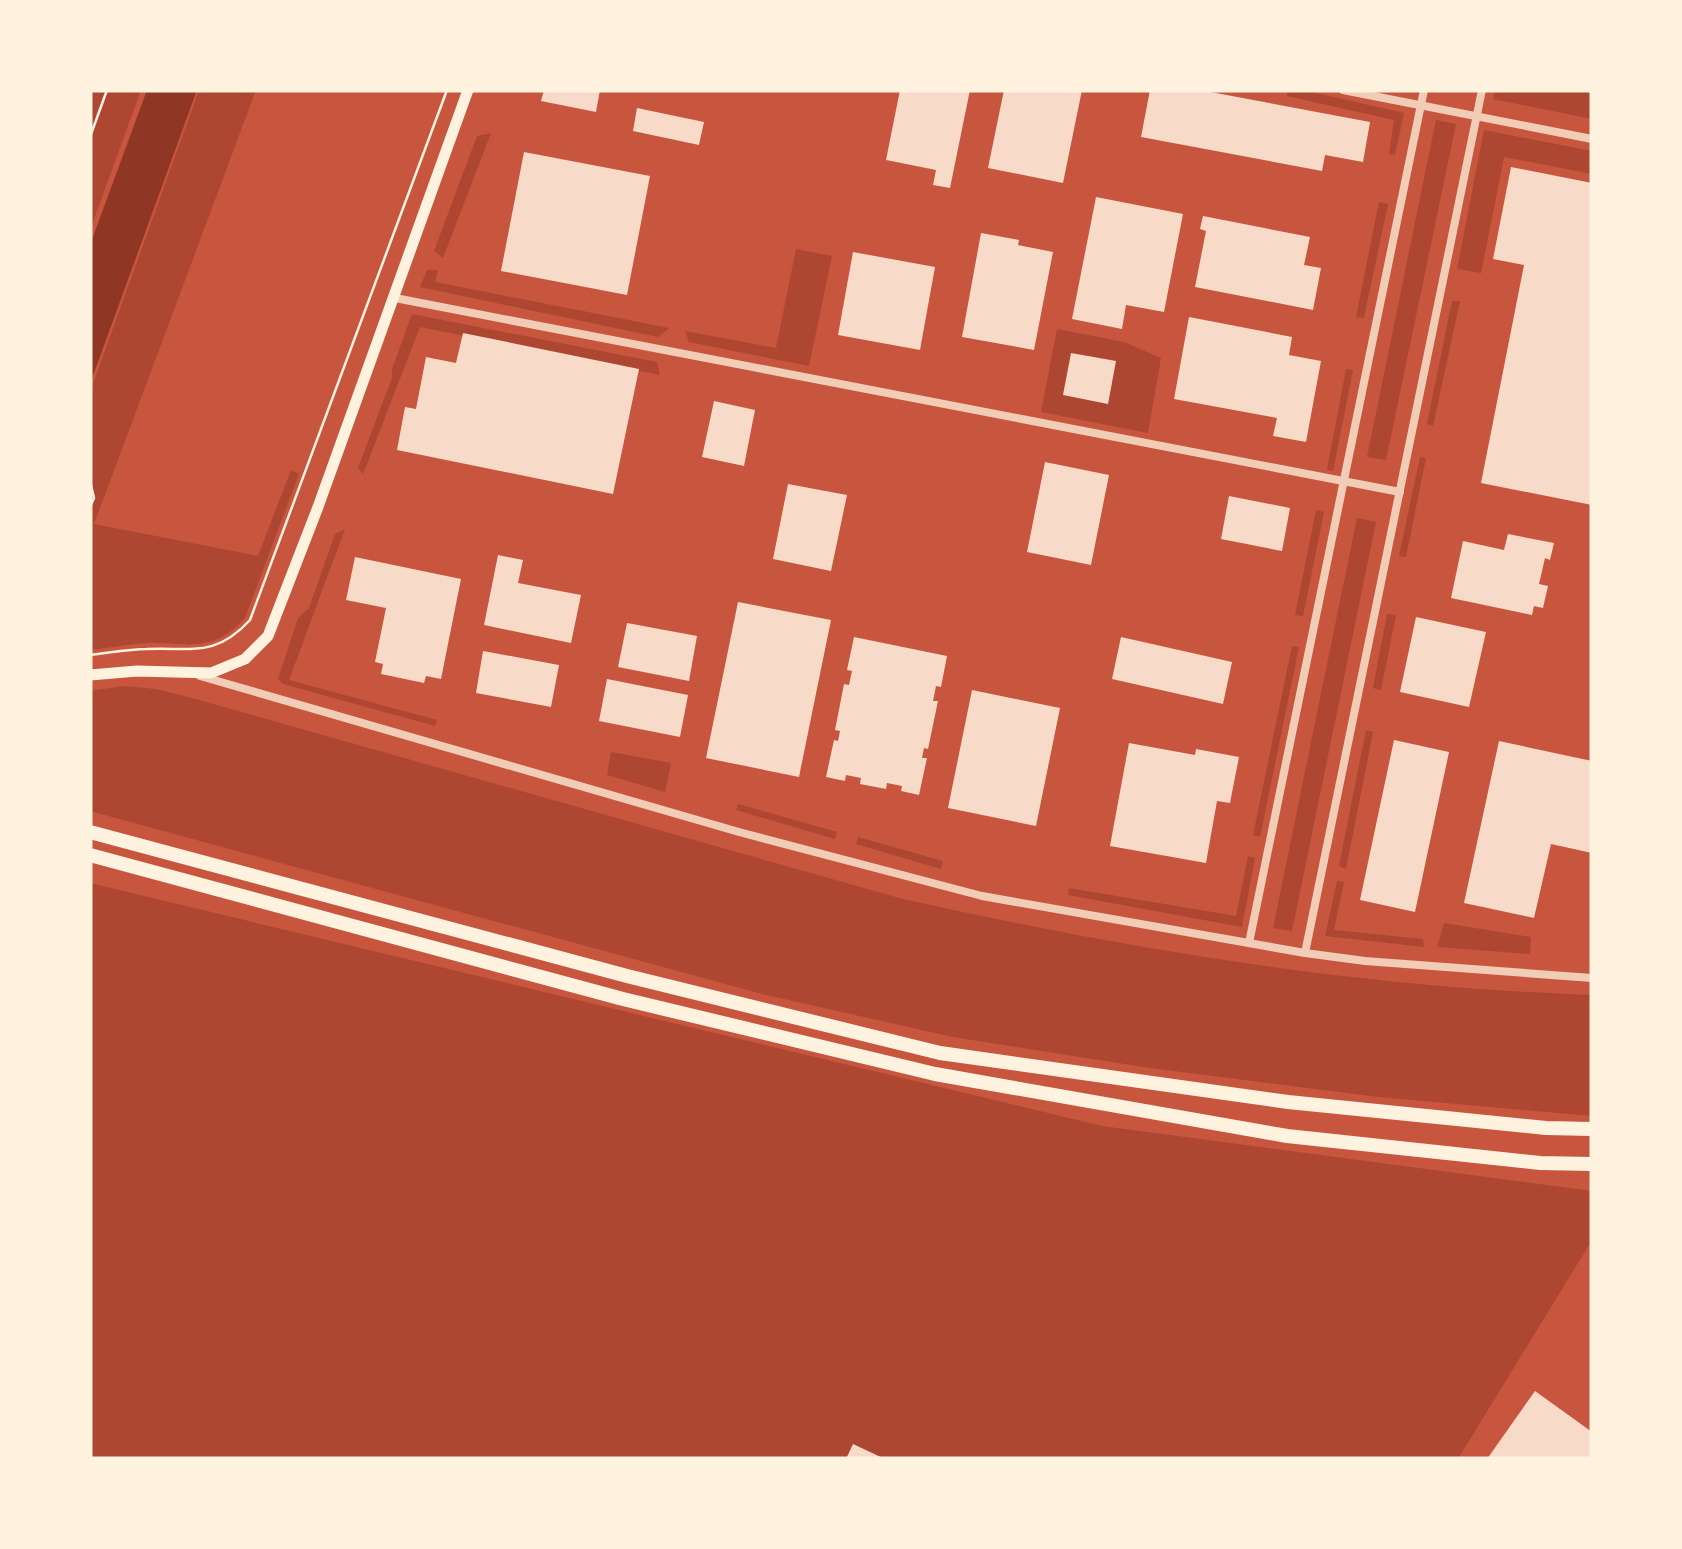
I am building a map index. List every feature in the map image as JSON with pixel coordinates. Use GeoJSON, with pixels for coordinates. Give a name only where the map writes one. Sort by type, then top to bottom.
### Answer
{"type":"FeatureCollection","features":[{"type":"Feature","properties":{"kind":"highway"},"geometry":{"type":"LineString","coordinates":[[90,832],[626,976],[940,1053],[1288,1102],[1546,1128],[1592,1129]]}},
{"type":"Feature","properties":{"kind":"highway"},"geometry":{"type":"LineString","coordinates":[[90,856],[623,999],[935,1074],[1286,1136],[1540,1163],[1592,1164]]}},
{"type":"Feature","properties":{"kind":"main road"},"geometry":{"type":"LineString","coordinates":[[90,675],[137,671],[210,673],[228,668],[259,648],[268,636],[468,90]]}},
{"type":"Feature","properties":{"kind":"street"},"geometry":{"type":"LineString","coordinates":[[1343,90],[1592,139]]}},
{"type":"Feature","properties":{"kind":"street"},"geometry":{"type":"LineString","coordinates":[[1249,943],[1424,90]]}},
{"type":"Feature","properties":{"kind":"street"},"geometry":{"type":"LineString","coordinates":[[1306,953],[1482,90]]}},
{"type":"Feature","properties":{"kind":"street"},"geometry":{"type":"LineString","coordinates":[[395,298],[1400,492]]}},
{"type":"Feature","properties":{"kind":"street"},"geometry":{"type":"LineString","coordinates":[[190,673],[878,870],[982,896],[1365,961],[1592,978]]}},
{"type":"Feature","properties":{"kind":"path"},"geometry":{"type":"LineString","coordinates":[[90,136],[107,90]]}},
{"type":"Feature","properties":{"kind":"path"},"geometry":{"type":"LineString","coordinates":[[90,655],[148,648],[205,650],[236,636],[250,620],[447,90]]}},
{"type":"Feature","properties":{"kind":"path"},"geometry":{"type":"LineString","coordinates":[[90,481],[94,498],[90,507]]}},
{"type":"Feature","properties":{"kind":"shaded area"},"geometry":{"type":"Polygon","coordinates":[[[90,90],[141,90],[90,230],[90,90]]]}},
{"type":"Feature","properties":{"kind":"shaded area"},"geometry":{"type":"Polygon","coordinates":[[[147,90],[197,90],[90,384],[90,245],[147,90]]]}},
{"type":"Feature","properties":{"kind":"shaded area"},"geometry":{"type":"Polygon","coordinates":[[[199,90],[256,90],[94,524],[258,556],[291,470],[299,474],[245,618],[233,629],[200,644],[147,643],[90,650],[90,392],[199,90]]]}},
{"type":"Feature","properties":{"kind":"shaded area"},"geometry":{"type":"Polygon","coordinates":[[[1288,90],[1404,113],[1395,155],[1389,154],[1394,120],[1287,96],[1288,90]]]}},
{"type":"Feature","properties":{"kind":"shaded area"},"geometry":{"type":"Polygon","coordinates":[[[1495,90],[1592,90],[1592,119],[1493,99],[1495,90]]]}},
{"type":"Feature","properties":{"kind":"shaded area"},"geometry":{"type":"Polygon","coordinates":[[[1436,120],[1456,124],[1386,460],[1367,457],[1436,120]]]}},
{"type":"Feature","properties":{"kind":"shaded area"},"geometry":{"type":"Polygon","coordinates":[[[1484,130],[1592,151],[1592,174],[1504,157],[1481,273],[1457,269],[1484,130]]]}},
{"type":"Feature","properties":{"kind":"shaded area"},"geometry":{"type":"Polygon","coordinates":[[[491,133],[443,258],[434,251],[477,136],[491,133]]]}},
{"type":"Feature","properties":{"kind":"shaded area"},"geometry":{"type":"Polygon","coordinates":[[[1379,202],[1388,204],[1364,318],[1356,317],[1379,202]]]}},
{"type":"Feature","properties":{"kind":"shaded area"},"geometry":{"type":"Polygon","coordinates":[[[796,249],[832,256],[809,366],[689,342],[685,331],[776,348],[796,249]]]}},
{"type":"Feature","properties":{"kind":"shaded area"},"geometry":{"type":"Polygon","coordinates":[[[427,270],[438,270],[435,282],[669,328],[658,337],[420,287],[427,270]]]}},
{"type":"Feature","properties":{"kind":"shaded area"},"geometry":{"type":"Polygon","coordinates":[[[1452,301],[1460,301],[1433,426],[1427,424],[1452,301]]]}},
{"type":"Feature","properties":{"kind":"shaded area"},"geometry":{"type":"Polygon","coordinates":[[[412,314],[657,362],[660,375],[420,327],[363,474],[358,468],[412,314]]]}},
{"type":"Feature","properties":{"kind":"shaded area"},"geometry":{"type":"Polygon","coordinates":[[[1057,329],[1124,342],[1161,358],[1148,433],[1041,412],[1057,329]]]}},
{"type":"Feature","properties":{"kind":"shaded area"},"geometry":{"type":"Polygon","coordinates":[[[1346,369],[1353,370],[1333,471],[1327,470],[1346,369]]]}},
{"type":"Feature","properties":{"kind":"shaded area"},"geometry":{"type":"Polygon","coordinates":[[[1420,457],[1426,458],[1406,557],[1399,556],[1420,457]]]}},
{"type":"Feature","properties":{"kind":"shaded area"},"geometry":{"type":"Polygon","coordinates":[[[1316,510],[1324,512],[1303,616],[1295,615],[1316,510]]]}},
{"type":"Feature","properties":{"kind":"shaded area"},"geometry":{"type":"Polygon","coordinates":[[[1357,518],[1376,522],[1292,931],[1273,928],[1357,518]]]}},
{"type":"Feature","properties":{"kind":"shaded area"},"geometry":{"type":"Polygon","coordinates":[[[345,529],[289,680],[437,720],[435,726],[283,684],[278,679],[298,618],[309,608],[335,534],[345,529]]]}},
{"type":"Feature","properties":{"kind":"shaded area"},"geometry":{"type":"Polygon","coordinates":[[[1387,614],[1396,615],[1381,690],[1373,688],[1387,614]]]}},
{"type":"Feature","properties":{"kind":"shaded area"},"geometry":{"type":"Polygon","coordinates":[[[1292,646],[1299,647],[1260,837],[1253,835],[1292,646]]]}},
{"type":"Feature","properties":{"kind":"shaded area"},"geometry":{"type":"Polygon","coordinates":[[[124,686],[192,698],[903,899],[1160,950],[1331,975],[1592,995],[1592,1116],[1378,1097],[1150,1068],[953,1037],[762,994],[90,811],[90,691],[124,686]]]}},
{"type":"Feature","properties":{"kind":"shaded area"},"geometry":{"type":"Polygon","coordinates":[[[1366,730],[1373,732],[1346,869],[1339,866],[1366,730]]]}},
{"type":"Feature","properties":{"kind":"shaded area"},"geometry":{"type":"Polygon","coordinates":[[[611,752],[671,763],[665,792],[607,775],[611,752]]]}},
{"type":"Feature","properties":{"kind":"shaded area"},"geometry":{"type":"Polygon","coordinates":[[[738,804],[837,832],[835,839],[736,810],[738,804]]]}},
{"type":"Feature","properties":{"kind":"shaded area"},"geometry":{"type":"Polygon","coordinates":[[[858,837],[943,861],[941,869],[856,844],[858,837]]]}},
{"type":"Feature","properties":{"kind":"shaded area"},"geometry":{"type":"Polygon","coordinates":[[[1248,856],[1255,858],[1242,927],[1068,895],[1069,888],[1236,916],[1248,856]]]}},
{"type":"Feature","properties":{"kind":"shaded area"},"geometry":{"type":"Polygon","coordinates":[[[1337,881],[1344,882],[1334,930],[1423,939],[1424,947],[1325,936],[1337,881]]]}},
{"type":"Feature","properties":{"kind":"shaded area"},"geometry":{"type":"Polygon","coordinates":[[[90,883],[1102,1126],[1592,1191],[1592,1240],[1458,1459],[90,1459],[90,883]]]}},
{"type":"Feature","properties":{"kind":"shaded area"},"geometry":{"type":"Polygon","coordinates":[[[1444,923],[1531,937],[1530,954],[1437,947],[1444,923]]]}},
{"type":"Feature","properties":{"kind":"building"},"geometry":{"type":"Polygon","coordinates":[[[544,90],[600,90],[596,112],[541,101],[544,90]]]}},
{"type":"Feature","properties":{"kind":"building"},"geometry":{"type":"Polygon","coordinates":[[[900,90],[970,90],[950,188],[933,185],[936,170],[886,160],[900,90]]]}},
{"type":"Feature","properties":{"kind":"building"},"geometry":{"type":"Polygon","coordinates":[[[1004,90],[1082,90],[1063,183],[988,168],[1004,90]]]}},
{"type":"Feature","properties":{"kind":"building"},"geometry":{"type":"Polygon","coordinates":[[[1150,90],[1200,90],[1370,122],[1363,162],[1325,155],[1322,171],[1141,137],[1150,90]]]}},
{"type":"Feature","properties":{"kind":"building"},"geometry":{"type":"Polygon","coordinates":[[[637,108],[704,122],[699,145],[633,131],[637,108]]]}},
{"type":"Feature","properties":{"kind":"building"},"geometry":{"type":"Polygon","coordinates":[[[524,152],[650,176],[627,295],[501,271],[524,152]]]}},
{"type":"Feature","properties":{"kind":"building"},"geometry":{"type":"Polygon","coordinates":[[[1511,167],[1592,183],[1592,505],[1481,483],[1524,265],[1493,259],[1511,167]]]}},
{"type":"Feature","properties":{"kind":"building"},"geometry":{"type":"Polygon","coordinates":[[[1096,197],[1183,214],[1164,312],[1126,305],[1122,329],[1072,319],[1096,197]]]}},
{"type":"Feature","properties":{"kind":"building"},"geometry":{"type":"Polygon","coordinates":[[[1203,216],[1310,237],[1304,265],[1321,268],[1313,310],[1195,287],[1206,231],[1200,229],[1203,216]]]}},
{"type":"Feature","properties":{"kind":"building"},"geometry":{"type":"Polygon","coordinates":[[[981,233],[1053,252],[1034,350],[962,337],[981,233]]]}},
{"type":"Feature","properties":{"kind":"building"},"geometry":{"type":"Polygon","coordinates":[[[853,252],[935,267],[920,350],[838,335],[853,252]]]}},
{"type":"Feature","properties":{"kind":"building"},"geometry":{"type":"Polygon","coordinates":[[[1189,317],[1292,337],[1289,355],[1321,361],[1306,442],[1273,436],[1277,418],[1174,399],[1189,317]]]}},
{"type":"Feature","properties":{"kind":"building"},"geometry":{"type":"Polygon","coordinates":[[[463,333],[639,369],[613,494],[397,450],[405,407],[416,409],[426,357],[456,363],[463,333]]]}},
{"type":"Feature","properties":{"kind":"building"},"geometry":{"type":"Polygon","coordinates":[[[1071,353],[1116,361],[1108,404],[1063,395],[1071,353]]]}},
{"type":"Feature","properties":{"kind":"building"},"geometry":{"type":"Polygon","coordinates":[[[714,401],[755,410],[744,466],[702,457],[714,401]]]}},
{"type":"Feature","properties":{"kind":"building"},"geometry":{"type":"Polygon","coordinates":[[[1045,462],[1109,475],[1091,565],[1027,552],[1045,462]]]}},
{"type":"Feature","properties":{"kind":"building"},"geometry":{"type":"Polygon","coordinates":[[[788,484],[847,495],[831,571],[773,559],[788,484]]]}},
{"type":"Feature","properties":{"kind":"building"},"geometry":{"type":"Polygon","coordinates":[[[1229,496],[1290,508],[1282,551],[1221,539],[1229,496]]]}},
{"type":"Feature","properties":{"kind":"building"},"geometry":{"type":"Polygon","coordinates":[[[1508,534],[1554,543],[1550,560],[1545,558],[1539,584],[1548,586],[1543,608],[1534,606],[1532,615],[1451,598],[1463,541],[1504,550],[1508,534]]]}},
{"type":"Feature","properties":{"kind":"building"},"geometry":{"type":"Polygon","coordinates":[[[498,555],[523,560],[518,583],[581,595],[571,643],[484,625],[498,555]]]}},
{"type":"Feature","properties":{"kind":"building"},"geometry":{"type":"Polygon","coordinates":[[[355,557],[461,579],[441,679],[426,676],[424,683],[381,674],[383,664],[375,662],[386,608],[346,600],[355,557]]]}},
{"type":"Feature","properties":{"kind":"building"},"geometry":{"type":"Polygon","coordinates":[[[738,602],[831,620],[799,777],[706,758],[738,602]]]}},
{"type":"Feature","properties":{"kind":"building"},"geometry":{"type":"Polygon","coordinates":[[[1416,617],[1486,632],[1469,707],[1400,692],[1416,617]]]}},
{"type":"Feature","properties":{"kind":"building"},"geometry":{"type":"Polygon","coordinates":[[[627,623],[697,636],[689,681],[618,667],[627,623]]]}},
{"type":"Feature","properties":{"kind":"building"},"geometry":{"type":"Polygon","coordinates":[[[854,637],[947,656],[941,687],[936,686],[933,701],[938,701],[928,749],[924,748],[922,758],[927,758],[919,795],[887,783],[886,789],[860,784],[861,778],[846,775],[845,781],[826,777],[834,740],[838,741],[840,731],[835,730],[844,684],[849,685],[852,671],[847,670],[854,637]]]}},
{"type":"Feature","properties":{"kind":"building"},"geometry":{"type":"Polygon","coordinates":[[[1121,637],[1232,662],[1223,704],[1112,679],[1121,637]]]}},
{"type":"Feature","properties":{"kind":"building"},"geometry":{"type":"Polygon","coordinates":[[[483,651],[559,665],[551,707],[476,693],[483,651]]]}},
{"type":"Feature","properties":{"kind":"building"},"geometry":{"type":"Polygon","coordinates":[[[607,679],[688,695],[680,737],[599,721],[607,679]]]}},
{"type":"Feature","properties":{"kind":"building"},"geometry":{"type":"Polygon","coordinates":[[[972,690],[1060,708],[1036,826],[948,808],[972,690]]]}},
{"type":"Feature","properties":{"kind":"building"},"geometry":{"type":"Polygon","coordinates":[[[1394,740],[1449,752],[1415,912],[1360,900],[1394,740]]]}},
{"type":"Feature","properties":{"kind":"building"},"geometry":{"type":"Polygon","coordinates":[[[1499,741],[1592,761],[1592,853],[1551,844],[1534,918],[1464,903],[1499,741]]]}},
{"type":"Feature","properties":{"kind":"building"},"geometry":{"type":"Polygon","coordinates":[[[1129,743],[1195,755],[1196,749],[1239,757],[1230,803],[1217,801],[1206,863],[1110,846],[1129,743]]]}},
{"type":"Feature","properties":{"kind":"building"},"geometry":{"type":"Polygon","coordinates":[[[1535,1391],[1592,1432],[1592,1459],[1487,1459],[1535,1391]]]}},
{"type":"Feature","properties":{"kind":"building"},"geometry":{"type":"Polygon","coordinates":[[[853,1444],[885,1459],[846,1459],[853,1444]]]}}]}
